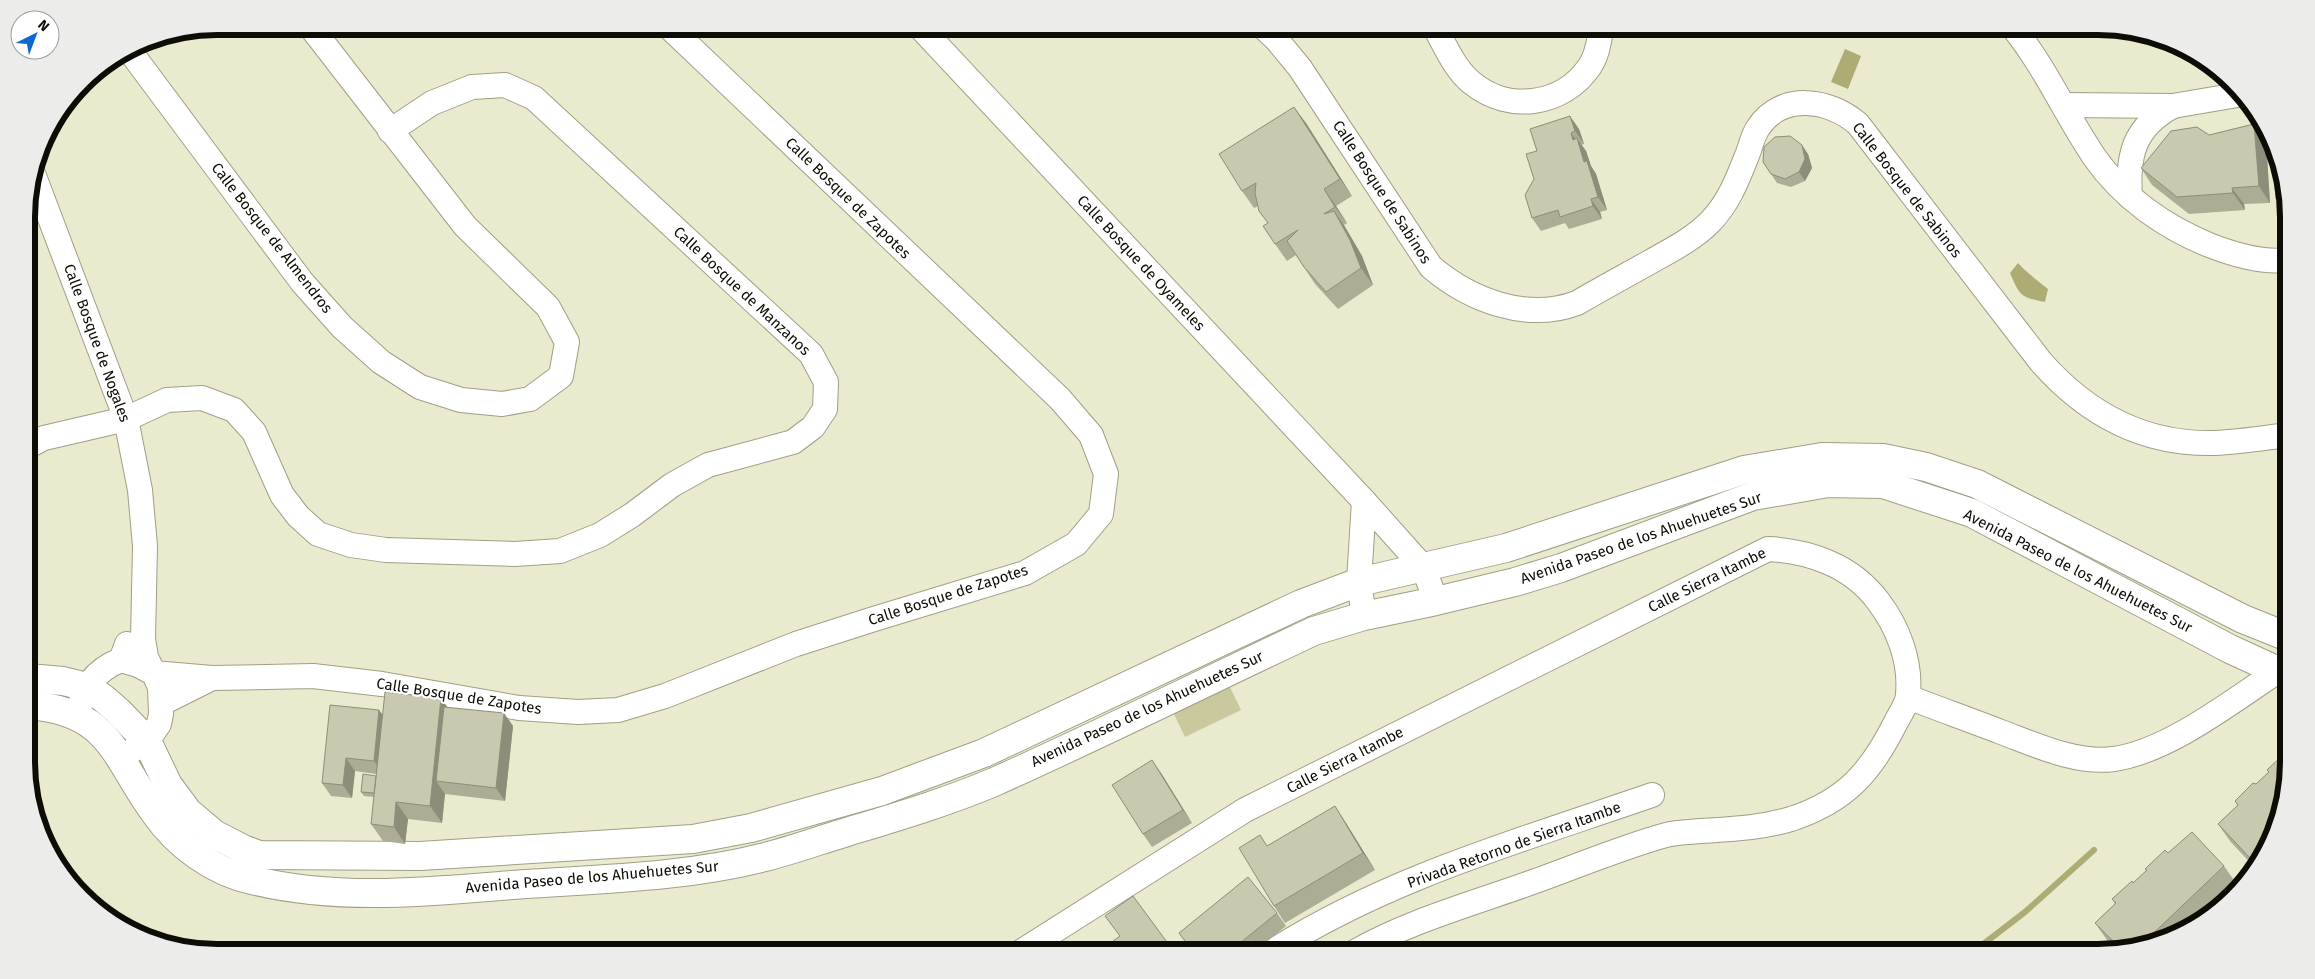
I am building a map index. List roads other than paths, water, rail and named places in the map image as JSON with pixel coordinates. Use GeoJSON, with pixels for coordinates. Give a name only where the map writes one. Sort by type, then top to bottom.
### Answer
{"type":"FeatureCollection","features":[{"type":"Feature","properties":{"kind":"street","name":"Calle Bosque de Almendros"},"geometry":{"type":"LineString","coordinates":[[133,55],[302,282],[342,327],[381,362],[420,387],[461,400],[502,404],[530,399],[561,376],[567,342],[548,307],[465,226],[317,35]]}},
{"type":"Feature","properties":{"kind":"street","name":"Calle Bosque de Zapotes"},"geometry":{"type":"LineString","coordinates":[[121,660],[138,665],[153,673],[212,678],[313,676],[382,684],[519,708],[578,712],[618,710],[665,696],[813,639],[1025,573],[1076,544],[1101,514],[1106,474],[1091,435],[1060,399],[677,35]]}},
{"type":"Feature","properties":{"kind":"street","name":"Calle Bosque de Oyameles"},"geometry":{"type":"LineString","coordinates":[[927,35],[1364,501],[1423,567]]}},
{"type":"Feature","properties":{"kind":"street","name":"Calle Bosque de Sabinos"},"geometry":{"type":"LineString","coordinates":[[1272,35],[1300,68],[1431,267],[1445,279],[1477,297],[1495,304],[1529,309],[1564,308],[1585,298],[1684,243],[1711,221],[1730,195],[1757,129],[1766,119],[1788,106],[1801,103],[1826,105],[1843,113],[1858,124],[2041,362],[2076,397],[2117,423],[2166,439],[2216,443],[2280,436]]}},
{"type":"Feature","properties":{"kind":"street"},"geometry":{"type":"LineString","coordinates":[[1439,35],[1460,70],[1471,82],[1498,98],[1528,102],[1557,95],[1582,77],[1597,52],[1600,35]]}},
{"type":"Feature","properties":{"kind":"street"},"geometry":{"type":"LineString","coordinates":[[2019,35],[2039,61],[2095,158],[2130,197],[2168,225],[2206,244],[2239,254],[2280,259]]}},
{"type":"Feature","properties":{"kind":"street","name":"Calle Bosque de Manzanos"},"geometry":{"type":"LineString","coordinates":[[35,443],[44,438],[126,419],[167,400],[202,398],[234,410],[254,432],[282,495],[298,516],[318,534],[350,545],[386,550],[515,554],[560,551],[600,535],[632,515],[672,485],[708,465],[793,442],[813,428],[825,409],[826,382],[811,354],[534,98],[505,85],[472,87],[432,103],[390,131]]}},
{"type":"Feature","properties":{"kind":"street"},"geometry":{"type":"LineString","coordinates":[[2064,105],[2173,106],[2234,96]]}},
{"type":"Feature","properties":{"kind":"street"},"geometry":{"type":"LineString","coordinates":[[2130,197],[2129,166],[2138,138],[2153,119],[2173,106]]}},
{"type":"Feature","properties":{"kind":"street","name":"Calle Bosque de Nogales"},"geometry":{"type":"LineString","coordinates":[[38,186],[126,419],[140,490],[145,546],[143,639],[153,673],[160,687],[162,703],[158,724],[147,741]]}},
{"type":"Feature","properties":{"kind":"street","name":"Avenida Paseo de los Ahuehuetes Sur"},"geometry":{"type":"LineString","coordinates":[[35,679],[62,681],[87,687],[118,711],[147,741],[168,785],[188,812],[214,834],[243,850],[259,855],[420,856],[693,839],[751,828],[882,791],[984,753],[1301,604],[1359,582],[1506,548],[1744,470],[1831,457],[1883,458],[1926,467],[1977,484],[2243,619],[2280,634]]}},
{"type":"Feature","properties":{"kind":"street","name":"Avenida Paseo de los Ahuehuetes Sur"},"geometry":{"type":"LineString","coordinates":[[35,706],[54,708],[78,717],[100,732],[120,755],[156,815],[183,844],[215,866],[250,880],[329,893],[427,892],[695,871],[764,857],[894,818],[991,783],[1314,631],[1364,616],[1515,582],[1560,568],[1753,496],[1828,483],[1884,484],[1972,513],[2148,607],[2280,671]]}},
{"type":"Feature","properties":{"kind":"street"},"geometry":{"type":"LineString","coordinates":[[1364,501],[1359,582],[1364,616]]}},
{"type":"Feature","properties":{"kind":"street","name":"Calle Sierra Itambe"},"geometry":{"type":"LineString","coordinates":[[1033,944],[1245,810],[1768,549],[1802,553],[1835,565],[1864,586],[1876,598],[1895,628],[1902,645],[1906,662],[1908,697],[1892,730],[1870,767],[1852,787],[1809,811],[1770,824],[1748,828],[1668,834],[1421,920],[1369,944]]}},
{"type":"Feature","properties":{"kind":"street"},"geometry":{"type":"LineString","coordinates":[[1423,567],[1436,601]]}},
{"type":"Feature","properties":{"kind":"street"},"geometry":{"type":"LineString","coordinates":[[2148,607],[2164,579]]}},
{"type":"Feature","properties":{"kind":"street","name":"Calle Bosque de Nogales"},"geometry":{"type":"LineString","coordinates":[[121,660],[143,603]]}},
{"type":"Feature","properties":{"kind":"street"},"geometry":{"type":"LineString","coordinates":[[78,717],[79,707],[87,687],[102,670],[121,660]]}},
{"type":"Feature","properties":{"kind":"street"},"geometry":{"type":"LineString","coordinates":[[1908,697],[2044,748],[2082,759],[2114,759],[2152,748],[2192,727],[2280,674]]}},
{"type":"Feature","properties":{"kind":"street","name":"Calle Bosque de Zapotes"},"geometry":{"type":"LineString","coordinates":[[162,703],[212,678]]}},
{"type":"Feature","properties":{"kind":"street"},"geometry":{"type":"LineString","coordinates":[[120,755],[130,752],[147,741]]}},
{"type":"Feature","properties":{"kind":"street","name":"Privada Retorno de Sierra Itambe"},"geometry":{"type":"LineString","coordinates":[[1284,944],[1353,906],[1426,873],[1652,795]]}},
{"type":"Feature","properties":{"kind":"waterway"},"geometry":{"type":"LineString","coordinates":[[1983,944],[2025,912],[2094,850]]}}]}
